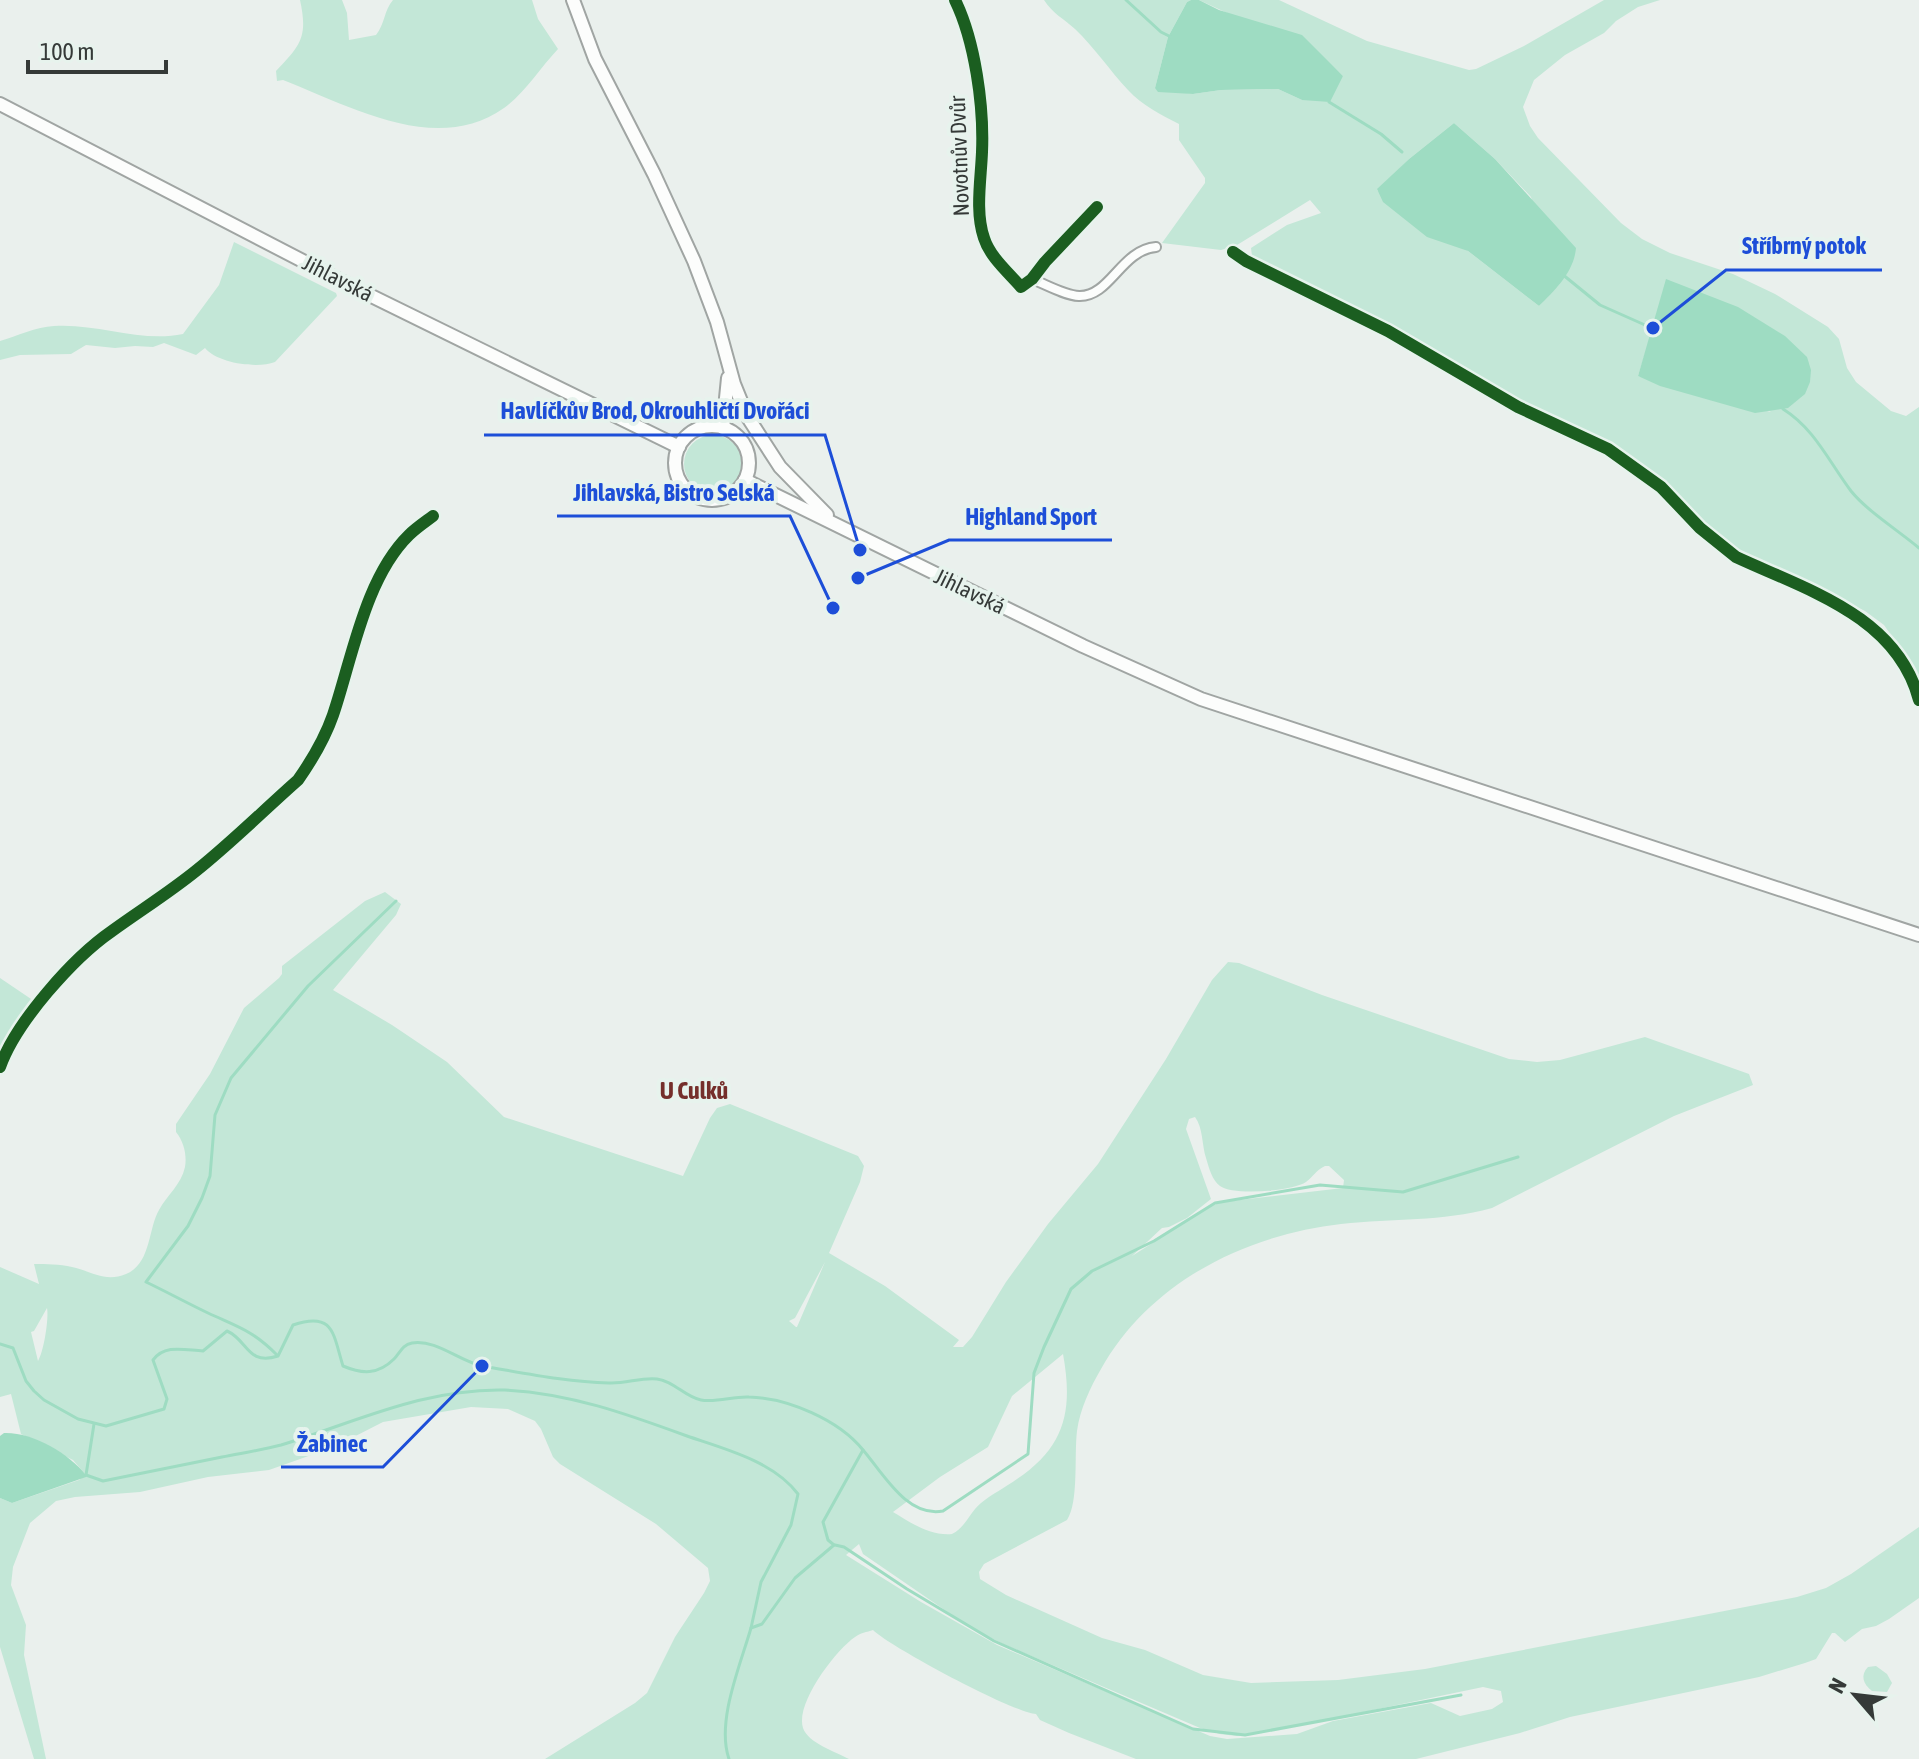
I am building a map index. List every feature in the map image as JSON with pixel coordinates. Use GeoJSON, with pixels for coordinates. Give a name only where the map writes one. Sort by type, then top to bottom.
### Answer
{"type":"FeatureCollection","features":[{"type":"Feature","properties":{"kind":"main road"},"geometry":{"type":"LineString","coordinates":[[573,0],[595,59],[694,261],[743,407],[769,452],[805,496],[833,521],[853,533]]}},
{"type":"Feature","properties":{"kind":"main road","name":"Jihlavská"},"geometry":{"type":"LineString","coordinates":[[0,104],[351,286],[679,447]]}},
{"type":"Feature","properties":{"kind":"main road"},"geometry":{"type":"LineString","coordinates":[[723,428],[728,397],[726,358]]}},
{"type":"Feature","properties":{"kind":"main road"},"geometry":{"type":"LineString","coordinates":[[711,426],[723,428],[736,435],[745,446],[749,459],[745,480],[733,494],[708,500],[686,489],[679,478],[676,466],[679,447],[698,429],[711,426]]}},
{"type":"Feature","properties":{"kind":"main road","name":"Jihlavská"},"geometry":{"type":"LineString","coordinates":[[745,480],[1170,687],[1919,935]]}},
{"type":"Feature","properties":{"kind":"street","name":"Novotnův Dvůr"},"geometry":{"type":"LineString","coordinates":[[955,0],[967,33],[977,81],[983,147],[980,215],[983,237],[997,261],[1021,287],[1032,279],[1076,296],[1091,295],[1134,255],[1156,247]]}},
{"type":"Feature","properties":{"kind":"street"},"geometry":{"type":"LineString","coordinates":[[1032,279],[1097,207]]}},
{"type":"Feature","properties":{"kind":"street"},"geometry":{"type":"LineString","coordinates":[[1233,252],[1388,331],[1518,407],[1625,459],[1661,487],[1700,528],[1736,557],[1858,616],[1879,632],[1903,662],[1919,700]]}},
{"type":"Feature","properties":{"kind":"street"},"geometry":{"type":"LineString","coordinates":[[0,1067],[11,1042],[56,983],[109,933],[162,898],[298,780],[332,718],[359,624],[376,586],[408,536],[433,516]]}},
{"type":"Feature","properties":{"kind":"shaded area"},"geometry":{"type":"Polygon","coordinates":[[[300,0],[342,0],[347,13],[349,40],[376,35],[393,0],[532,0],[538,19],[558,49],[512,102],[478,122],[450,128],[393,122],[283,80],[277,81],[276,71],[297,47],[303,32],[300,0]]]}},
{"type":"Feature","properties":{"kind":"shaded area"},"geometry":{"type":"Polygon","coordinates":[[[1044,0],[1191,0],[1168,37],[1155,88],[1193,94],[1278,89],[1302,100],[1343,76],[1324,58],[1199,0],[1279,0],[1367,41],[1469,70],[1524,46],[1604,0],[1660,0],[1638,7],[1604,33],[1565,55],[1534,80],[1523,107],[1530,126],[1621,223],[1642,239],[1670,253],[1733,274],[1775,294],[1828,327],[1839,339],[1847,368],[1856,382],[1891,411],[1906,416],[1919,407],[1919,676],[1884,625],[1865,611],[1730,546],[1660,478],[1605,439],[1516,399],[1418,340],[1252,256],[1251,248],[1287,225],[1321,213],[1310,200],[1237,245],[1221,250],[1162,243],[1205,183],[1205,178],[1179,140],[1179,124],[1133,95],[1082,36],[1044,0]],[[1454,123],[1377,190],[1468,251],[1539,306],[1557,285],[1531,197],[1495,159],[1454,123]],[[1653,328],[1638,376],[1771,412],[1653,328]]]}},
{"type":"Feature","properties":{"kind":"shaded area"},"geometry":{"type":"Polygon","coordinates":[[[1191,0],[1199,0],[1219,10],[1302,35],[1343,76],[1330,102],[1302,100],[1278,89],[1193,94],[1158,92],[1155,88],[1168,37],[1191,0]]]}},
{"type":"Feature","properties":{"kind":"shaded area"},"geometry":{"type":"Polygon","coordinates":[[[1454,123],[1495,159],[1576,248],[1568,273],[1539,306],[1468,251],[1427,237],[1383,202],[1377,189],[1454,123]]]}},
{"type":"Feature","properties":{"kind":"shaded area"},"geometry":{"type":"Polygon","coordinates":[[[234,242],[336,293],[337,296],[275,362],[258,365],[238,363],[218,358],[205,348],[196,355],[164,343],[153,347],[115,348],[86,345],[71,354],[20,355],[0,360],[0,341],[47,327],[86,327],[151,336],[183,334],[219,285],[234,242]]]}},
{"type":"Feature","properties":{"kind":"shaded area"},"geometry":{"type":"Polygon","coordinates":[[[1666,279],[1738,307],[1785,336],[1807,357],[1811,370],[1805,394],[1788,408],[1755,413],[1660,386],[1638,376],[1666,279]]]}},
{"type":"Feature","properties":{"kind":"shaded area"},"geometry":{"type":"Polygon","coordinates":[[[713,435],[733,444],[742,464],[733,484],[713,493],[693,484],[684,464],[693,444],[713,435]]]}},
{"type":"Feature","properties":{"kind":"shaded area"},"geometry":{"type":"Polygon","coordinates":[[[385,892],[401,904],[396,915],[333,990],[447,1062],[504,1117],[683,1176],[710,1118],[717,1108],[730,1104],[858,1156],[864,1166],[860,1182],[829,1253],[885,1286],[959,1340],[953,1347],[963,1347],[972,1337],[1006,1282],[1048,1224],[1098,1164],[1166,1059],[1212,980],[1228,962],[1239,963],[1509,1059],[1537,1062],[1560,1060],[1645,1037],[1749,1074],[1753,1085],[1674,1116],[1492,1208],[1454,1216],[1341,1224],[1305,1230],[1270,1239],[1203,1268],[1146,1311],[1121,1338],[1089,1391],[1077,1431],[1075,1490],[1067,1520],[984,1564],[979,1572],[980,1579],[1006,1595],[1102,1638],[1145,1650],[1203,1675],[1251,1683],[1338,1680],[1425,1669],[1797,1597],[1826,1588],[1851,1574],[1919,1527],[1919,1598],[1889,1619],[1862,1629],[1845,1642],[1832,1633],[1816,1659],[1805,1663],[1759,1677],[1570,1717],[1416,1759],[1136,1759],[1069,1733],[1040,1720],[1036,1714],[979,1691],[873,1630],[855,1637],[828,1665],[811,1692],[802,1717],[803,1728],[810,1738],[849,1759],[545,1759],[647,1693],[675,1637],[710,1581],[708,1568],[656,1524],[560,1464],[553,1457],[535,1421],[508,1409],[471,1407],[383,1422],[334,1447],[269,1470],[208,1477],[140,1492],[56,1501],[30,1523],[13,1567],[11,1585],[26,1625],[24,1655],[46,1759],[34,1759],[0,1647],[0,1498],[12,1503],[86,1475],[73,1460],[21,1434],[11,1394],[0,1397],[0,1267],[39,1284],[34,1264],[67,1266],[111,1277],[134,1269],[145,1254],[159,1210],[185,1167],[186,1158],[176,1124],[210,1074],[244,1008],[279,978],[282,966],[365,901],[385,892]],[[1195,1117],[1189,1119],[1186,1129],[1211,1199],[1187,1218],[1162,1228],[1132,1256],[1222,1202],[1343,1188],[1344,1180],[1329,1166],[1319,1169],[1306,1182],[1289,1188],[1249,1192],[1220,1186],[1210,1170],[1198,1121],[1195,1117]],[[825,1262],[795,1318],[789,1321],[797,1327],[825,1262]],[[47,1308],[31,1332],[38,1361],[46,1334],[47,1308]],[[1063,1354],[1012,1396],[988,1447],[893,1512],[928,1531],[952,1534],[961,1528],[981,1503],[1033,1466],[1056,1439],[1062,1425],[1067,1392],[1063,1354]],[[859,1544],[846,1555],[997,1645],[1210,1736],[1227,1739],[1297,1734],[1333,1721],[1431,1703],[1460,1716],[1492,1709],[1503,1702],[1501,1691],[1483,1687],[1316,1722],[1237,1736],[1220,1734],[971,1628],[863,1554],[859,1544]]]}},
{"type":"Feature","properties":{"kind":"shaded area"},"geometry":{"type":"Polygon","coordinates":[[[0,978],[34,1001],[0,1059],[0,978]]]}},
{"type":"Feature","properties":{"kind":"shaded area"},"geometry":{"type":"Polygon","coordinates":[[[4,1433],[27,1436],[49,1445],[70,1459],[86,1477],[12,1503],[0,1498],[0,1436],[4,1433]]]}},
{"type":"Feature","properties":{"kind":"shaded area"},"geometry":{"type":"Polygon","coordinates":[[[1876,1666],[1887,1674],[1892,1683],[1887,1692],[1872,1691],[1865,1682],[1863,1676],[1868,1667],[1876,1666]]]}},
{"type":"Feature","properties":{"kind":"waterway"},"geometry":{"type":"LineString","coordinates":[[1126,0],[1161,32],[1171,37]]}},
{"type":"Feature","properties":{"kind":"waterway"},"geometry":{"type":"LineString","coordinates":[[1329,102],[1381,134],[1402,152]]}},
{"type":"Feature","properties":{"kind":"waterway"},"geometry":{"type":"LineString","coordinates":[[1562,274],[1600,305],[1654,329]]}},
{"type":"Feature","properties":{"kind":"waterway"},"geometry":{"type":"LineString","coordinates":[[1783,409],[1813,436],[1851,491],[1919,548]]}},
{"type":"Feature","properties":{"kind":"waterway"},"geometry":{"type":"LineString","coordinates":[[277,1355],[244,1330],[146,1282],[188,1226],[202,1198],[210,1176],[215,1115],[231,1078],[308,986],[396,901]]}},
{"type":"Feature","properties":{"kind":"waterway"},"geometry":{"type":"LineString","coordinates":[[863,1450],[907,1501],[918,1508],[943,1511],[1028,1454],[1034,1373],[1071,1289],[1092,1271],[1154,1241],[1215,1203],[1320,1185],[1403,1192],[1518,1157]]}},
{"type":"Feature","properties":{"kind":"waterway"},"geometry":{"type":"LineString","coordinates":[[0,1344],[13,1348],[26,1381],[44,1400],[78,1419],[106,1426],[164,1409],[167,1399],[153,1360],[163,1352],[175,1349],[203,1351],[227,1331],[260,1358],[278,1356],[293,1325],[307,1321],[324,1323],[330,1328],[343,1366],[357,1371],[370,1372],[382,1368],[406,1346],[421,1343],[439,1347],[482,1366],[593,1382],[657,1379],[701,1400],[764,1398],[796,1406],[827,1420],[863,1450],[823,1522],[828,1540],[834,1545],[795,1578],[762,1624],[751,1628],[727,1711],[725,1728],[729,1759]]}},
{"type":"Feature","properties":{"kind":"waterway"},"geometry":{"type":"LineString","coordinates":[[86,1475],[103,1481],[281,1445],[391,1408],[446,1395],[505,1390],[575,1400],[732,1451],[775,1473],[798,1494],[791,1525],[761,1582],[751,1628]]}},
{"type":"Feature","properties":{"kind":"waterway"},"geometry":{"type":"LineString","coordinates":[[86,1475],[94,1424]]}},
{"type":"Feature","properties":{"kind":"waterway"},"geometry":{"type":"LineString","coordinates":[[835,1545],[844,1547],[994,1641],[1193,1729],[1245,1735],[1461,1695]]}},
{"type":"Feature","properties":{"kind":"cycle path"},"geometry":{"type":"LineString","coordinates":[[955,0],[968,35],[980,95],[980,217],[990,252],[1021,287],[1032,279],[1097,207]]}},
{"type":"Feature","properties":{"kind":"cycle path"},"geometry":{"type":"LineString","coordinates":[[1233,252],[1388,331],[1518,407],[1608,449],[1661,487],[1700,528],[1736,557],[1846,609],[1870,627],[1891,647],[1908,671],[1919,700]]}},
{"type":"Feature","properties":{"kind":"cycle path"},"geometry":{"type":"LineString","coordinates":[[0,1067],[32,1011],[80,957],[197,870],[298,780],[330,724],[362,620],[381,573],[409,535],[433,516]]}},
{"type":"Feature","properties":{"kind":"place","name":"Stříbrný potok"},"geometry":{"type":"Point","coordinates":[1653,328]}},
{"type":"Feature","properties":{"kind":"place","name":"Havlíčkův Brod, Okrouhličtí Dvořáci"},"geometry":{"type":"Point","coordinates":[860,550]}},
{"type":"Feature","properties":{"kind":"place","name":"Highland Sport"},"geometry":{"type":"Point","coordinates":[858,578]}},
{"type":"Feature","properties":{"kind":"place","name":"Jihlavská, Bistro Selská"},"geometry":{"type":"Point","coordinates":[833,608]}},
{"type":"Feature","properties":{"kind":"place","name":"Žabinec"},"geometry":{"type":"Point","coordinates":[482,1366]}},
{"type":"Feature","properties":{"kind":"district","name":"U Culků"},"geometry":{"type":"Point","coordinates":[694,1091]}}]}
